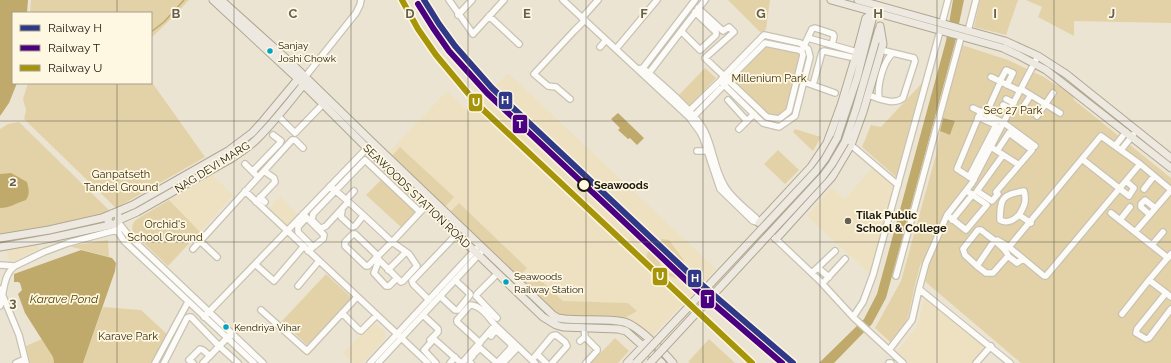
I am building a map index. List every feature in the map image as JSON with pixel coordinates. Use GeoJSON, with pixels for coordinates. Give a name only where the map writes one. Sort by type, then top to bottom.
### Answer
{"type":"FeatureCollection","features":[{"type":"Feature","properties":{"kind":"main road","name":"SEAWOODS STATION ROAD"},"geometry":{"type":"LineString","coordinates":[[213,0],[372,142],[430,203],[457,234],[479,250],[498,274],[549,322],[563,327],[621,329],[626,331],[643,345],[661,362],[666,355]]}},
{"type":"Feature","properties":{"kind":"main road","name":"SEAWOODS STATION ROAD"},"geometry":{"type":"LineString","coordinates":[[221,0],[302,80],[323,104],[367,148],[430,203],[479,250],[549,311],[558,318],[571,320],[618,321],[630,324],[649,339],[673,363]]}},
{"type":"Feature","properties":{"kind":"main road"},"geometry":{"type":"LineString","coordinates":[[831,0],[875,8]]}},
{"type":"Feature","properties":{"kind":"main road"},"geometry":{"type":"LineString","coordinates":[[858,0],[884,11],[963,33],[1003,48],[1034,63],[1061,80],[1131,133],[1171,158]]}},
{"type":"Feature","properties":{"kind":"main road"},"geometry":{"type":"LineString","coordinates":[[759,223],[811,166],[822,151],[838,115],[866,18],[875,8]]}},
{"type":"Feature","properties":{"kind":"main road"},"geometry":{"type":"LineString","coordinates":[[636,363],[816,171],[837,138],[857,78],[875,8]]}},
{"type":"Feature","properties":{"kind":"main road"},"geometry":{"type":"LineString","coordinates":[[650,363],[823,176],[848,143],[884,11]]}},
{"type":"Feature","properties":{"kind":"main road"},"geometry":{"type":"LineString","coordinates":[[776,238],[832,177],[868,95],[883,44],[880,26]]}},
{"type":"Feature","properties":{"kind":"main road"},"geometry":{"type":"LineString","coordinates":[[963,33],[1005,41],[1038,56],[1066,74],[1171,168]]}},
{"type":"Feature","properties":{"kind":"main road","name":"NAG DEVI MARG"},"geometry":{"type":"LineString","coordinates":[[0,247],[115,224],[137,212],[232,158],[257,139],[278,116],[302,80]]}},
{"type":"Feature","properties":{"kind":"main road","name":"NAG DEVI MARG"},"geometry":{"type":"LineString","coordinates":[[0,238],[49,230],[102,218],[133,205],[228,151],[252,133],[302,80]]}},
{"type":"Feature","properties":{"kind":"main road"},"geometry":{"type":"LineString","coordinates":[[111,214],[108,220],[115,224]]}},
{"type":"Feature","properties":{"kind":"main road"},"geometry":{"type":"LineString","coordinates":[[627,363],[649,339]]}},
{"type":"Feature","properties":{"kind":"street"},"geometry":{"type":"LineString","coordinates":[[302,80],[356,13],[361,0]]}},
{"type":"Feature","properties":{"kind":"street"},"geometry":{"type":"LineString","coordinates":[[449,0],[473,34],[504,0]]}},
{"type":"Feature","properties":{"kind":"street"},"geometry":{"type":"LineString","coordinates":[[458,14],[472,0]]}},
{"type":"Feature","properties":{"kind":"street"},"geometry":{"type":"LineString","coordinates":[[563,0],[691,115],[704,130],[724,187],[756,218],[759,223],[823,283],[871,334],[903,363]]}},
{"type":"Feature","properties":{"kind":"street"},"geometry":{"type":"LineString","coordinates":[[570,99],[556,87],[548,86],[534,74],[574,31],[598,0]]}},
{"type":"Feature","properties":{"kind":"street"},"geometry":{"type":"LineString","coordinates":[[616,49],[657,0]]}},
{"type":"Feature","properties":{"kind":"street"},"geometry":{"type":"LineString","coordinates":[[643,71],[695,0]]}},
{"type":"Feature","properties":{"kind":"street"},"geometry":{"type":"LineString","coordinates":[[643,71],[681,31],[705,0]]}},
{"type":"Feature","properties":{"kind":"street"},"geometry":{"type":"LineString","coordinates":[[854,317],[863,302],[873,275],[942,27],[948,0]]}},
{"type":"Feature","properties":{"kind":"street"},"geometry":{"type":"LineString","coordinates":[[896,276],[963,33],[976,0]]}},
{"type":"Feature","properties":{"kind":"street"},"geometry":{"type":"LineString","coordinates":[[681,31],[700,50],[716,35],[716,32],[697,10]]}},
{"type":"Feature","properties":{"kind":"street"},"geometry":{"type":"LineString","coordinates":[[697,10],[723,31],[729,27],[734,32],[705,58],[763,123],[779,127],[795,116],[810,57],[808,48],[800,43],[764,35]]}},
{"type":"Feature","properties":{"kind":"street"},"geometry":{"type":"LineString","coordinates":[[489,16],[519,44]]}},
{"type":"Feature","properties":{"kind":"street"},"geometry":{"type":"LineString","coordinates":[[800,51],[812,29],[815,28],[833,34],[832,45]]}},
{"type":"Feature","properties":{"kind":"street"},"geometry":{"type":"LineString","coordinates":[[691,115],[764,35]]}},
{"type":"Feature","properties":{"kind":"street"},"geometry":{"type":"LineString","coordinates":[[764,35],[765,43]]}},
{"type":"Feature","properties":{"kind":"street"},"geometry":{"type":"LineString","coordinates":[[808,38],[832,45],[856,55]]}},
{"type":"Feature","properties":{"kind":"street"},"geometry":{"type":"LineString","coordinates":[[600,47],[606,40]]}},
{"type":"Feature","properties":{"kind":"street"},"geometry":{"type":"LineString","coordinates":[[724,80],[765,43]]}},
{"type":"Feature","properties":{"kind":"street"},"geometry":{"type":"LineString","coordinates":[[724,80],[767,117],[779,119],[789,111],[803,56],[800,51],[765,43]]}},
{"type":"Feature","properties":{"kind":"street"},"geometry":{"type":"LineString","coordinates":[[868,95],[892,102],[900,100],[915,61],[914,58],[881,50]]}},
{"type":"Feature","properties":{"kind":"street"},"geometry":{"type":"LineString","coordinates":[[813,85],[822,52],[856,55]]}},
{"type":"Feature","properties":{"kind":"street"},"geometry":{"type":"LineString","coordinates":[[879,98],[878,92],[880,81],[888,56],[893,53]]}},
{"type":"Feature","properties":{"kind":"street"},"geometry":{"type":"LineString","coordinates":[[972,179],[991,147],[1038,56]]}},
{"type":"Feature","properties":{"kind":"street"},"geometry":{"type":"LineString","coordinates":[[972,179],[957,169],[978,117],[983,113],[1006,70],[1013,73],[1007,85]]}},
{"type":"Feature","properties":{"kind":"street"},"geometry":{"type":"LineString","coordinates":[[991,77],[999,83],[1031,95],[1060,113]]}},
{"type":"Feature","properties":{"kind":"street"},"geometry":{"type":"LineString","coordinates":[[804,82],[813,85],[814,87],[835,93]]}},
{"type":"Feature","properties":{"kind":"street"},"geometry":{"type":"LineString","coordinates":[[1037,116],[1053,93]]}},
{"type":"Feature","properties":{"kind":"street"},"geometry":{"type":"LineString","coordinates":[[1023,107],[1031,95]]}},
{"type":"Feature","properties":{"kind":"street"},"geometry":{"type":"LineString","coordinates":[[728,100],[747,121]]}},
{"type":"Feature","properties":{"kind":"street"},"geometry":{"type":"LineString","coordinates":[[1004,102],[1012,106]]}},
{"type":"Feature","properties":{"kind":"street"},"geometry":{"type":"LineString","coordinates":[[278,116],[296,133],[323,104]]}},
{"type":"Feature","properties":{"kind":"street"},"geometry":{"type":"LineString","coordinates":[[973,108],[1004,122],[1033,147]]}},
{"type":"Feature","properties":{"kind":"street"},"geometry":{"type":"LineString","coordinates":[[740,129],[754,114]]}},
{"type":"Feature","properties":{"kind":"street"},"geometry":{"type":"LineString","coordinates":[[691,115],[700,132],[717,183],[724,197],[753,221],[759,223]]}},
{"type":"Feature","properties":{"kind":"street"},"geometry":{"type":"LineString","coordinates":[[784,115],[789,120]]}},
{"type":"Feature","properties":{"kind":"street"},"geometry":{"type":"LineString","coordinates":[[889,350],[912,320],[918,289],[926,263],[947,215],[967,191],[996,126],[978,117]]}},
{"type":"Feature","properties":{"kind":"street"},"geometry":{"type":"LineString","coordinates":[[997,151],[1009,133],[1033,147]]}},
{"type":"Feature","properties":{"kind":"street"},"geometry":{"type":"LineString","coordinates":[[1115,146],[1131,133]]}},
{"type":"Feature","properties":{"kind":"street"},"geometry":{"type":"LineString","coordinates":[[1121,150],[1131,133]]}},
{"type":"Feature","properties":{"kind":"street"},"geometry":{"type":"LineString","coordinates":[[273,135],[281,141],[283,145]]}},
{"type":"Feature","properties":{"kind":"street"},"geometry":{"type":"LineString","coordinates":[[1009,248],[1101,136],[1140,164],[1171,190],[1135,232]]}},
{"type":"Feature","properties":{"kind":"street"},"geometry":{"type":"LineString","coordinates":[[253,171],[283,145],[292,140],[295,140],[303,148]]}},
{"type":"Feature","properties":{"kind":"street"},"geometry":{"type":"LineString","coordinates":[[204,317],[287,231],[305,216],[332,188],[372,142]]}},
{"type":"Feature","properties":{"kind":"street"},"geometry":{"type":"LineString","coordinates":[[848,143],[898,185]]}},
{"type":"Feature","properties":{"kind":"street"},"geometry":{"type":"LineString","coordinates":[[193,249],[264,171],[283,145]]}},
{"type":"Feature","properties":{"kind":"street"},"geometry":{"type":"LineString","coordinates":[[991,147],[1019,165]]}},
{"type":"Feature","properties":{"kind":"street"},"geometry":{"type":"LineString","coordinates":[[1003,155],[978,191],[992,201],[998,194],[996,192],[1033,147]]}},
{"type":"Feature","properties":{"kind":"street"},"geometry":{"type":"LineString","coordinates":[[698,151],[706,149]]}},
{"type":"Feature","properties":{"kind":"street"},"geometry":{"type":"LineString","coordinates":[[1082,159],[1129,196],[1134,188],[1126,181]]}},
{"type":"Feature","properties":{"kind":"street"},"geometry":{"type":"LineString","coordinates":[[354,190],[343,208],[326,226],[322,228],[319,227],[312,220],[313,214],[332,188],[365,160],[420,212]]}},
{"type":"Feature","properties":{"kind":"street"},"geometry":{"type":"LineString","coordinates":[[245,164],[259,176]]}},
{"type":"Feature","properties":{"kind":"street"},"geometry":{"type":"LineString","coordinates":[[994,241],[997,240],[1009,248],[1044,276],[1046,276],[1140,164]]}},
{"type":"Feature","properties":{"kind":"street"},"geometry":{"type":"LineString","coordinates":[[256,202],[262,199],[275,182],[274,178],[264,171]]}},
{"type":"Feature","properties":{"kind":"street"},"geometry":{"type":"LineString","coordinates":[[1144,188],[1154,176]]}},
{"type":"Feature","properties":{"kind":"street"},"geometry":{"type":"LineString","coordinates":[[332,188],[392,242],[406,252],[416,263],[417,266],[402,282],[388,270],[378,258],[355,234],[353,234],[345,242],[345,246],[366,266],[368,266],[378,258],[392,242],[420,212],[430,203]]}},
{"type":"Feature","properties":{"kind":"street"},"geometry":{"type":"LineString","coordinates":[[947,215],[966,230],[987,204],[967,191]]}},
{"type":"Feature","properties":{"kind":"street"},"geometry":{"type":"LineString","coordinates":[[1024,191],[1026,199],[1025,204],[1019,215],[1015,220],[1003,222],[1000,220],[1000,206],[1002,199],[1006,195],[1024,191]]}},
{"type":"Feature","properties":{"kind":"street"},"geometry":{"type":"LineString","coordinates":[[245,192],[304,246],[311,249]]}},
{"type":"Feature","properties":{"kind":"street"},"geometry":{"type":"LineString","coordinates":[[952,220],[973,194]]}},
{"type":"Feature","properties":{"kind":"street"},"geometry":{"type":"LineString","coordinates":[[1149,214],[1141,207],[1141,204],[1145,200],[1155,208]]}},
{"type":"Feature","properties":{"kind":"street"},"geometry":{"type":"LineString","coordinates":[[1120,220],[1130,207]]}},
{"type":"Feature","properties":{"kind":"street"},"geometry":{"type":"LineString","coordinates":[[343,208],[341,217],[352,227],[355,226],[363,216]]}},
{"type":"Feature","properties":{"kind":"street"},"geometry":{"type":"LineString","coordinates":[[1111,213],[1152,245],[1169,256],[1122,314]]}},
{"type":"Feature","properties":{"kind":"street"},"geometry":{"type":"LineString","coordinates":[[1019,215],[1031,223]]}},
{"type":"Feature","properties":{"kind":"street"},"geometry":{"type":"LineString","coordinates":[[305,216],[324,235],[323,239],[311,249]]}},
{"type":"Feature","properties":{"kind":"street"},"geometry":{"type":"LineString","coordinates":[[305,216],[298,227],[298,232],[319,261],[418,354],[429,361],[436,363]]}},
{"type":"Feature","properties":{"kind":"street"},"geometry":{"type":"LineString","coordinates":[[115,224],[124,241],[254,363]]}},
{"type":"Feature","properties":{"kind":"street"},"geometry":{"type":"LineString","coordinates":[[0,306],[8,274],[11,268],[44,252],[115,224],[123,228],[129,236],[263,363]]}},
{"type":"Feature","properties":{"kind":"street"},"geometry":{"type":"LineString","coordinates":[[1008,256],[993,273],[986,273],[965,256],[963,249],[978,230],[981,230],[1006,250],[1008,256],[1017,263],[1023,259]]}},
{"type":"Feature","properties":{"kind":"street"},"geometry":{"type":"LineString","coordinates":[[1152,245],[1163,232]]}},
{"type":"Feature","properties":{"kind":"street"},"geometry":{"type":"LineString","coordinates":[[429,300],[413,284],[412,281],[457,234]]}},
{"type":"Feature","properties":{"kind":"street"},"geometry":{"type":"LineString","coordinates":[[200,241],[217,257]]}},
{"type":"Feature","properties":{"kind":"street"},"geometry":{"type":"LineString","coordinates":[[977,266],[994,241]]}},
{"type":"Feature","properties":{"kind":"street"},"geometry":{"type":"LineString","coordinates":[[255,264],[274,281],[304,246]]}},
{"type":"Feature","properties":{"kind":"street"},"geometry":{"type":"LineString","coordinates":[[370,363],[423,315],[455,280],[479,250]]}},
{"type":"Feature","properties":{"kind":"street"},"geometry":{"type":"LineString","coordinates":[[378,363],[429,300],[479,250]]}},
{"type":"Feature","properties":{"kind":"street"},"geometry":{"type":"LineString","coordinates":[[812,273],[835,251]]}},
{"type":"Feature","properties":{"kind":"street"},"geometry":{"type":"LineString","coordinates":[[388,270],[406,252]]}},
{"type":"Feature","properties":{"kind":"street"},"geometry":{"type":"LineString","coordinates":[[378,258],[374,273],[382,282],[388,286],[397,278]]}},
{"type":"Feature","properties":{"kind":"street"},"geometry":{"type":"LineString","coordinates":[[823,283],[845,259]]}},
{"type":"Feature","properties":{"kind":"street"},"geometry":{"type":"LineString","coordinates":[[298,286],[319,261]]}},
{"type":"Feature","properties":{"kind":"street"},"geometry":{"type":"LineString","coordinates":[[0,265],[15,266]]}},
{"type":"Feature","properties":{"kind":"street"},"geometry":{"type":"LineString","coordinates":[[818,268],[829,277]]}},
{"type":"Feature","properties":{"kind":"street"},"geometry":{"type":"LineString","coordinates":[[498,274],[476,296],[518,347],[534,361],[537,354],[552,336],[556,335],[565,342],[567,346],[552,363]]}},
{"type":"Feature","properties":{"kind":"street"},"geometry":{"type":"LineString","coordinates":[[440,296],[455,310],[458,310],[470,294],[455,280]]}},
{"type":"Feature","properties":{"kind":"street"},"geometry":{"type":"LineString","coordinates":[[1149,280],[1168,295],[1137,329],[1136,333],[1146,339],[1149,338],[1171,309]]}},
{"type":"Feature","properties":{"kind":"street"},"geometry":{"type":"LineString","coordinates":[[0,289],[19,335],[26,361],[16,363]]}},
{"type":"Feature","properties":{"kind":"street"},"geometry":{"type":"LineString","coordinates":[[918,289],[1010,363]]}},
{"type":"Feature","properties":{"kind":"street"},"geometry":{"type":"LineString","coordinates":[[262,310],[308,351],[357,297]]}},
{"type":"Feature","properties":{"kind":"street"},"geometry":{"type":"LineString","coordinates":[[155,363],[188,302]]}},
{"type":"Feature","properties":{"kind":"street"},"geometry":{"type":"LineString","coordinates":[[468,362],[480,346],[494,332],[498,332],[512,346],[497,363],[480,346],[456,322],[457,320],[470,305],[473,305],[495,320]]}},
{"type":"Feature","properties":{"kind":"street"},"geometry":{"type":"LineString","coordinates":[[342,313],[361,331],[377,315]]}},
{"type":"Feature","properties":{"kind":"street"},"geometry":{"type":"LineString","coordinates":[[418,354],[438,331],[423,315]]}},
{"type":"Feature","properties":{"kind":"street"},"geometry":{"type":"LineString","coordinates":[[165,363],[187,318],[189,317],[234,362]]}},
{"type":"Feature","properties":{"kind":"street"},"geometry":{"type":"LineString","coordinates":[[480,346],[495,320]]}},
{"type":"Feature","properties":{"kind":"street"},"geometry":{"type":"LineString","coordinates":[[580,341],[584,337],[584,328]]}},
{"type":"Feature","properties":{"kind":"street"},"geometry":{"type":"LineString","coordinates":[[203,363],[232,333]]}},
{"type":"Feature","properties":{"kind":"street"},"geometry":{"type":"LineString","coordinates":[[584,337],[597,349],[597,351],[586,363]]}},
{"type":"Feature","properties":{"kind":"street"},"geometry":{"type":"LineString","coordinates":[[429,361],[424,350],[434,339],[462,363],[474,353]]}},
{"type":"Feature","properties":{"kind":"street"},"geometry":{"type":"LineString","coordinates":[[976,363],[990,346]]}},
{"type":"Feature","properties":{"kind":"street"},"geometry":{"type":"LineString","coordinates":[[503,363],[518,347]]}},
{"type":"Feature","properties":{"kind":"street"},"geometry":{"type":"LineString","coordinates":[[193,363],[189,360],[200,349],[210,356]]}},
{"type":"Feature","properties":{"kind":"street"},"geometry":{"type":"LineString","coordinates":[[537,354],[546,363]]}},
{"type":"Feature","properties":{"kind":"street"},"geometry":{"type":"LineString","coordinates":[[450,363],[455,357]]}},
{"type":"Feature","properties":{"kind":"shaded area"},"geometry":{"type":"Polygon","coordinates":[[[508,73],[716,269],[649,339],[630,324],[558,318],[386,155],[447,91],[470,113],[508,73]]]}},
{"type":"Feature","properties":{"kind":"shaded area","name":"Tilak Public School & College"},"geometry":{"type":"Polygon","coordinates":[[[872,168],[894,186],[870,274],[807,216],[832,188],[845,199],[872,168]]]}},
{"type":"Feature","properties":{"kind":"shaded area"},"geometry":{"type":"Polygon","coordinates":[[[212,175],[233,195],[200,232],[169,200],[212,175]]]}},
{"type":"Feature","properties":{"kind":"shaded area"},"geometry":{"type":"Polygon","coordinates":[[[280,197],[298,214],[287,226],[269,209],[280,197]]]}},
{"type":"Feature","properties":{"kind":"shaded area"},"geometry":{"type":"Polygon","coordinates":[[[37,245],[39,249],[15,261],[8,260],[7,250],[37,245]]]}},
{"type":"Feature","properties":{"kind":"shaded area"},"geometry":{"type":"Polygon","coordinates":[[[925,296],[987,347],[973,363],[910,363],[897,351],[916,328],[925,296]]]}},
{"type":"Feature","properties":{"kind":"shaded area"},"geometry":{"type":"Polygon","coordinates":[[[373,322],[385,331],[385,339],[362,363],[353,363],[343,353],[373,322]]]}},
{"type":"Feature","properties":{"kind":"green space"},"geometry":{"type":"Polygon","coordinates":[[[31,0],[189,0],[152,37],[152,12],[30,12],[31,0]]]}},
{"type":"Feature","properties":{"kind":"green space"},"geometry":{"type":"Polygon","coordinates":[[[728,0],[770,0],[766,29],[763,33],[759,31],[728,0]]]}},
{"type":"Feature","properties":{"kind":"green space"},"geometry":{"type":"Polygon","coordinates":[[[980,0],[1018,0],[1006,35],[974,27],[980,0]]]}},
{"type":"Feature","properties":{"kind":"green space"},"geometry":{"type":"Polygon","coordinates":[[[1026,0],[1171,0],[1171,23],[1074,21],[1074,36],[1038,17],[1042,7],[1026,0]]]}},
{"type":"Feature","properties":{"kind":"green space","name":"Millenium Park"},"geometry":{"type":"Polygon","coordinates":[[[766,45],[798,52],[801,55],[787,110],[779,117],[767,114],[732,80],[766,45]]]}},
{"type":"Feature","properties":{"kind":"green space","name":"Sec 27 Park"},"geometry":{"type":"Polygon","coordinates":[[[962,45],[1008,60],[1044,77],[1054,84],[1061,86],[1073,94],[1074,100],[1171,178],[1171,363],[1021,363],[924,280],[921,262],[906,322],[890,342],[875,328],[901,281],[936,155],[940,131],[950,135],[955,121],[943,118],[962,45]]]}},
{"type":"Feature","properties":{"kind":"green space"},"geometry":{"type":"Polygon","coordinates":[[[705,68],[716,78],[690,106],[678,96],[705,68]]]}},
{"type":"Feature","properties":{"kind":"green space","name":"Ganpatseth Tandel Ground"},"geometry":{"type":"Polygon","coordinates":[[[152,82],[205,157],[116,208],[24,119],[26,110],[23,99],[28,84],[152,84],[152,82]]]}},
{"type":"Feature","properties":{"kind":"green space"},"geometry":{"type":"Polygon","coordinates":[[[922,83],[896,177],[862,147],[871,125],[881,127],[922,83]]]}},
{"type":"Feature","properties":{"kind":"green space"},"geometry":{"type":"Polygon","coordinates":[[[19,122],[111,212],[47,226],[0,234],[0,129],[8,124],[19,122]]]}},
{"type":"Feature","properties":{"kind":"green space"},"geometry":{"type":"Polygon","coordinates":[[[795,129],[821,137],[813,151],[793,132],[795,129]]]}},
{"type":"Feature","properties":{"kind":"green space"},"geometry":{"type":"Polygon","coordinates":[[[400,147],[454,197],[445,207],[391,157],[400,147]]]}},
{"type":"Feature","properties":{"kind":"green space"},"geometry":{"type":"Polygon","coordinates":[[[778,150],[799,170],[785,184],[764,164],[778,150]]]}},
{"type":"Feature","properties":{"kind":"green space"},"geometry":{"type":"Polygon","coordinates":[[[382,179],[417,212],[402,228],[366,195],[382,179]]]}},
{"type":"Feature","properties":{"kind":"green space","name":"Orchid's School Ground"},"geometry":{"type":"Polygon","coordinates":[[[169,200],[200,232],[168,266],[135,235],[132,227],[137,219],[169,200]]]}},
{"type":"Feature","properties":{"kind":"green space"},"geometry":{"type":"Polygon","coordinates":[[[459,203],[527,268],[518,278],[449,213],[459,203]]]}},
{"type":"Feature","properties":{"kind":"green space"},"geometry":{"type":"Polygon","coordinates":[[[662,239],[669,240],[683,259],[688,274],[686,278],[676,278],[661,272],[648,264],[646,256],[647,252],[655,243],[662,239]],[[670,252],[664,256],[660,262],[660,267],[670,273],[684,276],[685,273],[675,253],[670,252]]]}},
{"type":"Feature","properties":{"kind":"green space"},"geometry":{"type":"Polygon","coordinates":[[[108,240],[109,257],[69,246],[108,240]]]}},
{"type":"Feature","properties":{"kind":"green space"},"geometry":{"type":"Polygon","coordinates":[[[532,272],[563,301],[628,303],[637,311],[623,319],[559,315],[523,283],[532,272]]]}},
{"type":"Feature","properties":{"kind":"green space"},"geometry":{"type":"Polygon","coordinates":[[[326,274],[352,298],[307,345],[282,321],[326,274]]]}},
{"type":"Feature","properties":{"kind":"green space","name":"Karave Park"},"geometry":{"type":"Polygon","coordinates":[[[103,307],[141,310],[167,334],[152,363],[83,363],[103,307]]]}},
{"type":"Feature","properties":{"kind":"green space"},"geometry":{"type":"Polygon","coordinates":[[[615,338],[629,351],[618,363],[591,363],[615,338]]]}},
{"type":"Feature","properties":{"kind":"green space"},"geometry":{"type":"Polygon","coordinates":[[[42,339],[53,357],[54,363],[30,363],[26,346],[42,339]]]}},
{"type":"Feature","properties":{"kind":"green space"},"geometry":{"type":"Polygon","coordinates":[[[709,339],[735,363],[688,362],[709,339]]]}},
{"type":"Feature","properties":{"kind":"water"},"geometry":{"type":"Polygon","coordinates":[[[0,0],[28,0],[27,12],[12,12],[12,84],[17,84],[9,103],[0,116],[0,0]]]}},
{"type":"Feature","properties":{"kind":"water"},"geometry":{"type":"Polygon","coordinates":[[[953,0],[964,0],[955,43],[886,298],[872,324],[834,363],[819,363],[864,319],[877,294],[946,41],[953,0]]]}},
{"type":"Feature","properties":{"kind":"water"},"geometry":{"type":"Polygon","coordinates":[[[618,113],[644,138],[637,145],[618,130],[620,128],[611,119],[618,113]]]}},
{"type":"Feature","properties":{"kind":"water"},"geometry":{"type":"Polygon","coordinates":[[[943,118],[955,121],[950,135],[940,131],[943,118]]]}},
{"type":"Feature","properties":{"kind":"water"},"geometry":{"type":"Polygon","coordinates":[[[11,173],[27,182],[29,194],[26,200],[0,208],[0,174],[11,173]]]}},
{"type":"Feature","properties":{"kind":"water","name":"Karave Pond"},"geometry":{"type":"Polygon","coordinates":[[[81,250],[112,258],[116,263],[115,271],[83,363],[54,363],[53,357],[25,313],[18,294],[22,290],[20,283],[14,282],[14,274],[81,250]]]}},
{"type":"Feature","properties":{"kind":"waterway"},"geometry":{"type":"LineString","coordinates":[[152,31],[164,22],[184,0]]}},
{"type":"Feature","properties":{"kind":"rail line","name":"U"},"geometry":{"type":"LineString","coordinates":[[402,0],[418,29],[436,55],[477,104],[752,363]]}},
{"type":"Feature","properties":{"kind":"rail line","name":"H"},"geometry":{"type":"LineString","coordinates":[[424,0],[455,46],[492,88],[694,278],[793,363]]}},
{"type":"Feature","properties":{"kind":"rail line","name":"T"},"geometry":{"type":"LineString","coordinates":[[418,4],[449,51],[487,93],[689,283],[782,363]]}},
{"type":"Feature","properties":{"kind":"place","name":"Sanjay Joshi Chowk"},"geometry":{"type":"Point","coordinates":[270,51]}},
{"type":"Feature","properties":{"kind":"place","name":"Seawoods"},"geometry":{"type":"Point","coordinates":[584,185]}},
{"type":"Feature","properties":{"kind":"place","name":"Tilak Public School & College"},"geometry":{"type":"Point","coordinates":[848,221]}},
{"type":"Feature","properties":{"kind":"place","name":"Seawoods Railway Station"},"geometry":{"type":"Point","coordinates":[506,282]}},
{"type":"Feature","properties":{"kind":"place","name":"Kendriya Vihar"},"geometry":{"type":"Point","coordinates":[226,327]}}]}
